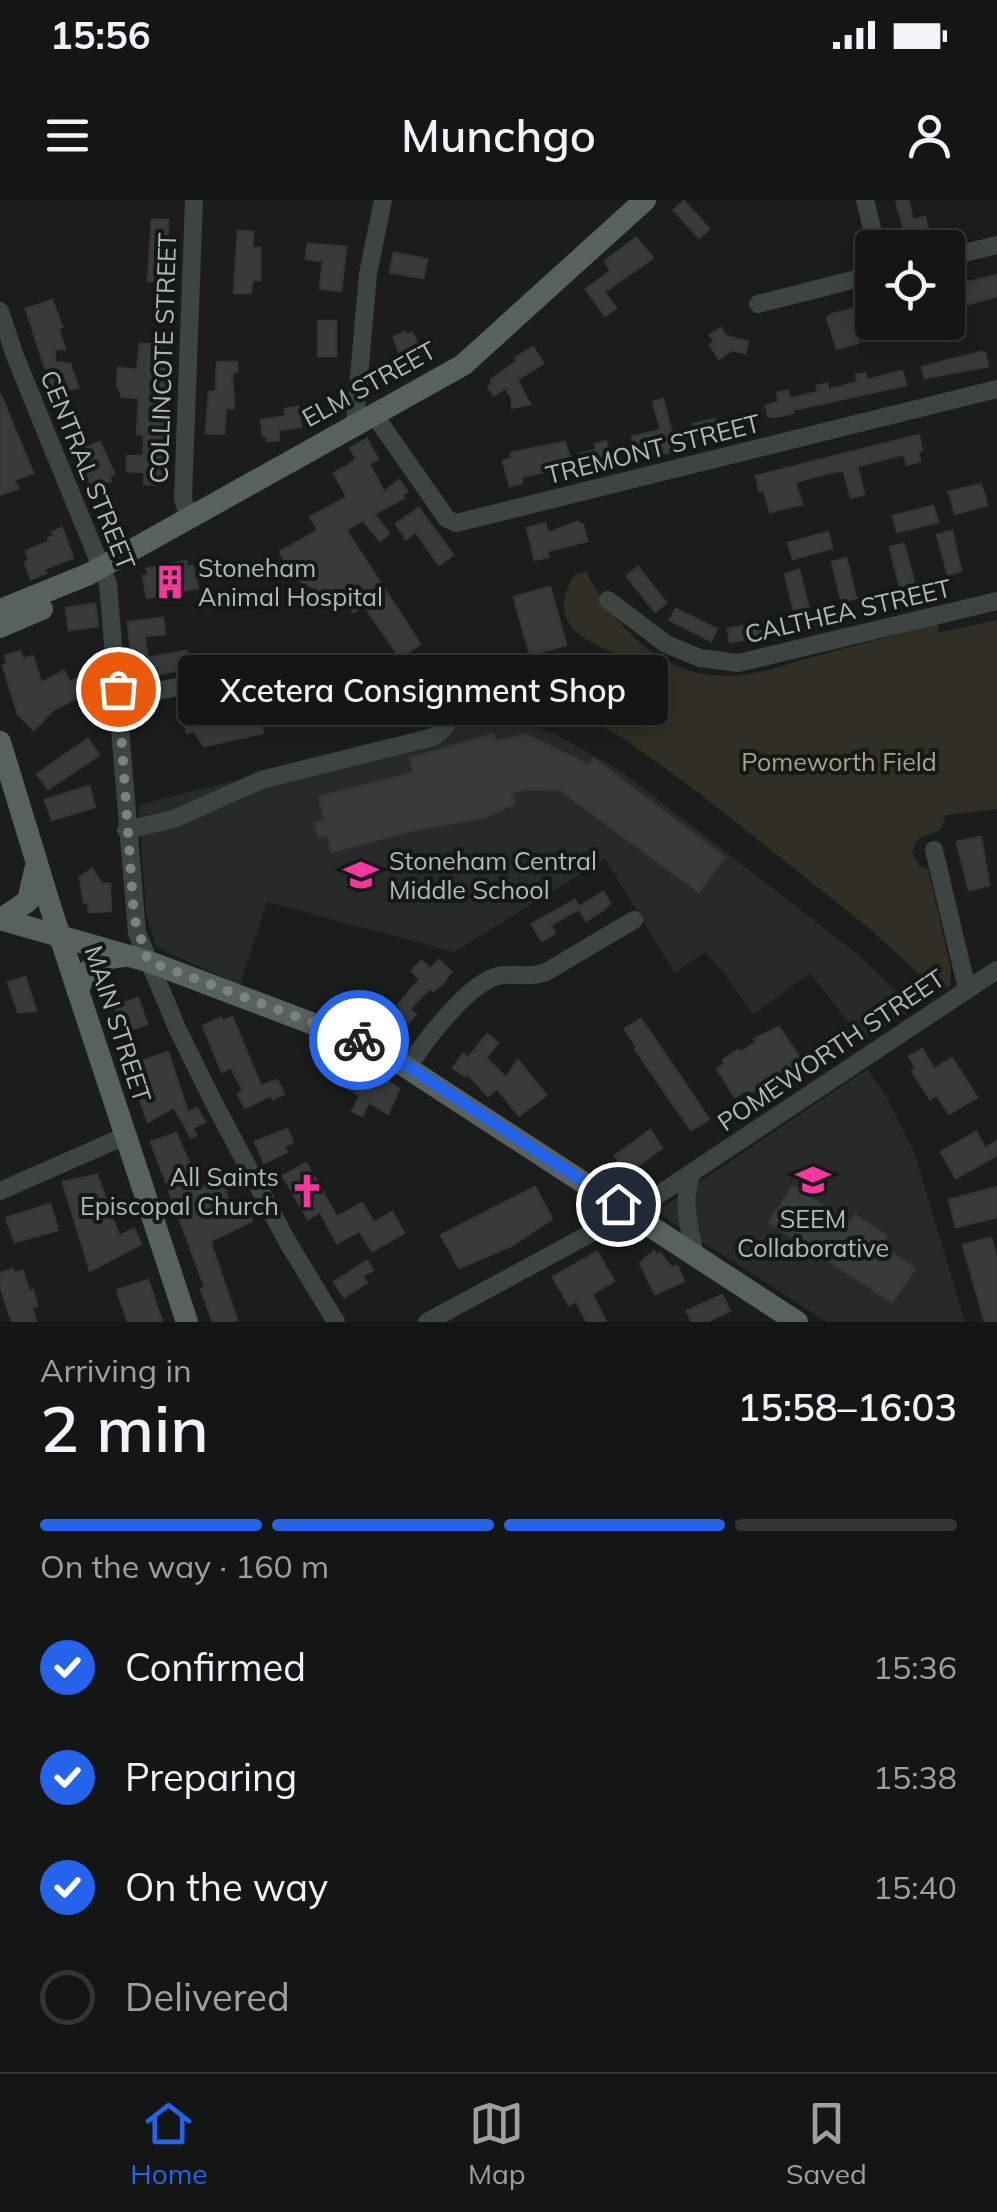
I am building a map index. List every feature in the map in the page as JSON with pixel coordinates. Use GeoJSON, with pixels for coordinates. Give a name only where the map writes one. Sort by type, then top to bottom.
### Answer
{"type":"FeatureCollection","features":[{"type":"Feature","properties":{"kind":"main road","name":"ELM STREET"},"geometry":{"type":"LineString","coordinates":[[0,610],[96,570],[449,373],[477,353],[641,202]]}},
{"type":"Feature","properties":{"kind":"main road","name":"ELM STREET"},"geometry":{"type":"LineString","coordinates":[[0,627],[52,603],[96,570]]}},
{"type":"Feature","properties":{"kind":"main road","name":"MAIN STREET"},"geometry":{"type":"LineString","coordinates":[[0,742],[187,1322]]}},
{"type":"Feature","properties":{"kind":"main road"},"geometry":{"type":"LineString","coordinates":[[0,919],[28,901],[36,861]]}},
{"type":"Feature","properties":{"kind":"main road"},"geometry":{"type":"LineString","coordinates":[[0,919],[138,958],[360,1041],[408,1066],[797,1322]]}},
{"type":"Feature","properties":{"kind":"main road"},"geometry":{"type":"LineString","coordinates":[[78,992],[91,966],[107,958],[138,958]]}},
{"type":"Feature","properties":{"kind":"street","name":"COLLINCOTE STREET"},"geometry":{"type":"LineString","coordinates":[[189,517],[183,498],[194,200]]}},
{"type":"Feature","properties":{"kind":"street"},"geometry":{"type":"LineString","coordinates":[[364,418],[355,400],[368,274],[384,200]]}},
{"type":"Feature","properties":{"kind":"street"},"geometry":{"type":"LineString","coordinates":[[865,200],[872,230]]}},
{"type":"Feature","properties":{"kind":"street"},"geometry":{"type":"LineString","coordinates":[[965,253],[997,245]]}},
{"type":"Feature","properties":{"kind":"street"},"geometry":{"type":"LineString","coordinates":[[758,304],[855,280]]}},
{"type":"Feature","properties":{"kind":"street","name":"CENTRAL STREET"},"geometry":{"type":"LineString","coordinates":[[0,311],[111,603],[138,958],[269,1208],[336,1322]]}},
{"type":"Feature","properties":{"kind":"street","name":"TREMONT STREET"},"geometry":{"type":"LineString","coordinates":[[364,418],[447,519],[456,523],[997,390]]}},
{"type":"Feature","properties":{"kind":"street","name":"CALTHEA STREET"},"geometry":{"type":"LineString","coordinates":[[608,600],[666,644],[705,659],[738,662],[997,601]]}},
{"type":"Feature","properties":{"kind":"street"},"geometry":{"type":"LineString","coordinates":[[118,702],[250,675],[335,672],[437,686],[444,690],[451,708],[447,724],[434,737],[261,780],[174,819],[126,830]]}},
{"type":"Feature","properties":{"kind":"street"},"geometry":{"type":"LineString","coordinates":[[934,850],[967,989]]}},
{"type":"Feature","properties":{"kind":"street"},"geometry":{"type":"LineString","coordinates":[[408,1066],[450,1015],[484,982],[501,976],[538,975],[634,920]]}},
{"type":"Feature","properties":{"kind":"street","name":"POMEWORTH STREET"},"geometry":{"type":"LineString","coordinates":[[427,1322],[630,1212],[997,970]]}},
{"type":"Feature","properties":{"kind":"street"},"geometry":{"type":"LineString","coordinates":[[0,1191],[126,1136]]}},
{"type":"Feature","properties":{"kind":"street"},"geometry":{"type":"LineString","coordinates":[[692,1173],[686,1209],[694,1254]]}},
{"type":"Feature","properties":{"kind":"shaded area","name":"Stoneham Central Middle School"},"geometry":{"type":"Polygon","coordinates":[[[465,699],[555,734],[624,773],[856,953],[914,1008],[863,1041],[810,973],[753,1015],[705,952],[675,973],[605,859],[454,952],[267,902],[240,985],[155,944],[146,913],[139,805],[423,733],[435,727],[441,705],[465,699]]]}},
{"type":"Feature","properties":{"kind":"shaded area","name":"SEEM Collaborative"},"geometry":{"type":"Polygon","coordinates":[[[867,1069],[886,1096],[914,1152],[965,1322],[827,1322],[662,1216],[661,1208],[867,1069]]]}},
{"type":"Feature","properties":{"kind":"green space","name":"Pomeworth Field"},"geometry":{"type":"Polygon","coordinates":[[[586,571],[611,611],[642,644],[681,668],[704,674],[751,674],[939,623],[937,633],[997,620],[997,809],[946,815],[940,830],[917,840],[912,852],[919,866],[928,869],[951,969],[950,986],[939,992],[870,929],[699,793],[623,738],[553,701],[657,672],[602,648],[572,628],[565,614],[565,597],[574,575],[586,571]]]}},
{"type":"Feature","properties":{"kind":"building"},"geometry":{"type":"Polygon","coordinates":[[[896,200],[908,200],[913,220],[925,217],[928,228],[904,230],[896,200]]]}},
{"type":"Feature","properties":{"kind":"building"},"geometry":{"type":"Polygon","coordinates":[[[684,201],[709,229],[699,238],[674,210],[684,201]]]}},
{"type":"Feature","properties":{"kind":"building"},"geometry":{"type":"Polygon","coordinates":[[[152,220],[168,220],[166,281],[148,281],[152,220]]]}},
{"type":"Feature","properties":{"kind":"building"},"geometry":{"type":"Polygon","coordinates":[[[238,231],[253,232],[252,248],[260,248],[260,280],[252,280],[251,293],[234,293],[238,231]]]}},
{"type":"Feature","properties":{"kind":"building"},"geometry":{"type":"Polygon","coordinates":[[[636,238],[653,258],[604,292],[616,308],[605,316],[586,289],[611,271],[605,261],[636,238]]]}},
{"type":"Feature","properties":{"kind":"building"},"geometry":{"type":"Polygon","coordinates":[[[308,244],[346,247],[341,291],[320,289],[323,261],[306,259],[308,244]]]}},
{"type":"Feature","properties":{"kind":"building"},"geometry":{"type":"Polygon","coordinates":[[[394,253],[427,259],[423,278],[390,272],[394,253]]]}},
{"type":"Feature","properties":{"kind":"building"},"geometry":{"type":"Polygon","coordinates":[[[997,275],[997,296],[965,305],[965,283],[997,275]]]}},
{"type":"Feature","properties":{"kind":"building"},"geometry":{"type":"Polygon","coordinates":[[[52,300],[65,349],[55,349],[55,362],[70,364],[78,387],[54,395],[26,309],[52,300]]]}},
{"type":"Feature","properties":{"kind":"building"},"geometry":{"type":"Polygon","coordinates":[[[855,309],[858,343],[837,349],[827,318],[855,309]]]}},
{"type":"Feature","properties":{"kind":"building"},"geometry":{"type":"Polygon","coordinates":[[[318,321],[336,321],[336,356],[318,356],[318,321]]]}},
{"type":"Feature","properties":{"kind":"building"},"geometry":{"type":"Polygon","coordinates":[[[721,328],[726,336],[748,342],[745,353],[732,350],[719,359],[710,345],[715,342],[710,335],[721,328]]]}},
{"type":"Feature","properties":{"kind":"building"},"geometry":{"type":"Polygon","coordinates":[[[412,333],[423,359],[401,366],[394,337],[412,333]]]}},
{"type":"Feature","properties":{"kind":"building"},"geometry":{"type":"Polygon","coordinates":[[[140,344],[166,345],[160,485],[144,484],[145,472],[127,471],[127,456],[143,456],[144,435],[137,434],[139,398],[122,397],[117,384],[118,368],[137,370],[140,344]]]}},
{"type":"Feature","properties":{"kind":"building"},"geometry":{"type":"Polygon","coordinates":[[[533,347],[543,363],[517,380],[530,404],[512,408],[512,398],[505,388],[494,395],[488,387],[491,380],[517,361],[515,358],[533,347]]]}},
{"type":"Feature","properties":{"kind":"building"},"geometry":{"type":"Polygon","coordinates":[[[985,353],[988,366],[925,378],[922,367],[985,353]]]}},
{"type":"Feature","properties":{"kind":"building"},"geometry":{"type":"Polygon","coordinates":[[[217,362],[237,362],[237,372],[232,372],[234,408],[226,408],[224,434],[206,433],[209,392],[216,392],[217,362]]]}},
{"type":"Feature","properties":{"kind":"building"},"geometry":{"type":"Polygon","coordinates":[[[902,371],[906,385],[768,416],[766,406],[779,402],[777,393],[788,391],[789,399],[818,392],[817,386],[827,384],[829,390],[858,382],[856,375],[865,373],[867,380],[902,371]]]}},
{"type":"Feature","properties":{"kind":"building"},"geometry":{"type":"Polygon","coordinates":[[[0,393],[33,473],[14,480],[18,488],[0,495],[0,393]]]}},
{"type":"Feature","properties":{"kind":"building"},"geometry":{"type":"Polygon","coordinates":[[[663,399],[672,434],[715,419],[718,433],[682,442],[684,450],[637,458],[632,437],[661,430],[653,402],[663,399]]]}},
{"type":"Feature","properties":{"kind":"building"},"geometry":{"type":"Polygon","coordinates":[[[298,407],[301,427],[278,430],[279,440],[267,441],[261,420],[286,416],[285,409],[298,407]]]}},
{"type":"Feature","properties":{"kind":"building"},"geometry":{"type":"Polygon","coordinates":[[[919,435],[920,461],[907,465],[904,454],[857,466],[864,494],[851,498],[844,471],[795,482],[802,504],[770,512],[764,490],[760,491],[756,476],[919,435]]]}},
{"type":"Feature","properties":{"kind":"building"},"geometry":{"type":"Polygon","coordinates":[[[367,439],[378,459],[369,464],[384,492],[399,480],[407,491],[402,495],[404,498],[374,514],[389,533],[380,541],[363,520],[346,530],[420,644],[400,658],[364,605],[353,612],[342,596],[333,600],[293,576],[280,552],[318,530],[310,517],[347,497],[334,473],[354,462],[356,458],[350,448],[367,439]]]}},
{"type":"Feature","properties":{"kind":"building"},"geometry":{"type":"Polygon","coordinates":[[[606,441],[611,462],[583,469],[580,454],[596,450],[595,444],[606,441]]]}},
{"type":"Feature","properties":{"kind":"building"},"geometry":{"type":"Polygon","coordinates":[[[100,442],[114,474],[109,476],[111,481],[92,487],[77,451],[100,442]]]}},
{"type":"Feature","properties":{"kind":"building"},"geometry":{"type":"Polygon","coordinates":[[[565,442],[572,465],[521,477],[522,483],[510,486],[503,461],[513,458],[511,453],[565,442]]]}},
{"type":"Feature","properties":{"kind":"building"},"geometry":{"type":"Polygon","coordinates":[[[981,484],[987,505],[955,514],[949,492],[981,484]]]}},
{"type":"Feature","properties":{"kind":"building"},"geometry":{"type":"Polygon","coordinates":[[[933,506],[938,522],[897,532],[893,516],[933,506]]]}},
{"type":"Feature","properties":{"kind":"building"},"geometry":{"type":"Polygon","coordinates":[[[419,508],[453,555],[439,565],[416,532],[406,539],[396,524],[419,508]]]}},
{"type":"Feature","properties":{"kind":"building"},"geometry":{"type":"Polygon","coordinates":[[[578,522],[583,525],[587,541],[547,551],[548,557],[535,560],[527,528],[545,523],[548,533],[578,522]]]}},
{"type":"Feature","properties":{"kind":"building"},"geometry":{"type":"Polygon","coordinates":[[[62,528],[73,558],[44,569],[46,573],[31,579],[26,551],[49,542],[48,538],[54,536],[52,532],[62,528]]]}},
{"type":"Feature","properties":{"kind":"building"},"geometry":{"type":"Polygon","coordinates":[[[952,531],[961,571],[948,575],[937,535],[952,531]]]}},
{"type":"Feature","properties":{"kind":"building"},"geometry":{"type":"Polygon","coordinates":[[[828,532],[832,548],[793,559],[788,543],[828,532]]]}},
{"type":"Feature","properties":{"kind":"building"},"geometry":{"type":"Polygon","coordinates":[[[904,544],[914,583],[900,587],[890,547],[904,544]]]}},
{"type":"Feature","properties":{"kind":"building"},"geometry":{"type":"Polygon","coordinates":[[[846,558],[856,598],[842,602],[832,562],[846,558]]]}},
{"type":"Feature","properties":{"kind":"building","name":"Stoneham Animal Hospital"},"geometry":{"type":"Polygon","coordinates":[[[186,561],[187,567],[193,566],[198,588],[147,598],[143,576],[149,575],[147,569],[186,561]]]}},
{"type":"Feature","properties":{"kind":"building"},"geometry":{"type":"Polygon","coordinates":[[[638,567],[666,603],[655,612],[627,576],[638,567]]]}},
{"type":"Feature","properties":{"kind":"building"},"geometry":{"type":"Polygon","coordinates":[[[799,570],[809,610],[795,614],[785,574],[799,570]]]}},
{"type":"Feature","properties":{"kind":"building"},"geometry":{"type":"Polygon","coordinates":[[[550,587],[566,645],[530,655],[514,597],[550,587]]]}},
{"type":"Feature","properties":{"kind":"building"},"geometry":{"type":"Polygon","coordinates":[[[95,604],[98,626],[69,630],[66,608],[95,604]]]}},
{"type":"Feature","properties":{"kind":"building"},"geometry":{"type":"Polygon","coordinates":[[[676,609],[717,629],[711,641],[670,620],[676,609]]]}},
{"type":"Feature","properties":{"kind":"building"},"geometry":{"type":"Polygon","coordinates":[[[163,618],[165,634],[144,636],[148,658],[187,651],[190,667],[134,680],[128,622],[163,618]]]}},
{"type":"Feature","properties":{"kind":"building"},"geometry":{"type":"Polygon","coordinates":[[[773,621],[775,634],[730,642],[728,629],[773,621]]]}},
{"type":"Feature","properties":{"kind":"building"},"geometry":{"type":"Polygon","coordinates":[[[20,651],[23,659],[33,656],[41,683],[64,671],[70,682],[85,674],[93,689],[52,711],[34,730],[18,714],[3,665],[8,664],[5,656],[20,651]]]}},
{"type":"Feature","properties":{"kind":"building"},"geometry":{"type":"Polygon","coordinates":[[[253,688],[263,733],[204,746],[194,731],[187,733],[180,704],[253,688]]]}},
{"type":"Feature","properties":{"kind":"building"},"geometry":{"type":"Polygon","coordinates":[[[493,734],[495,742],[525,734],[589,765],[594,759],[724,857],[699,892],[560,790],[526,789],[511,793],[514,804],[485,817],[414,830],[332,852],[327,835],[319,837],[315,824],[325,821],[319,797],[414,773],[410,758],[493,734]]]}},
{"type":"Feature","properties":{"kind":"building"},"geometry":{"type":"Polygon","coordinates":[[[88,739],[99,755],[48,789],[37,774],[88,739]]]}},
{"type":"Feature","properties":{"kind":"building"},"geometry":{"type":"Polygon","coordinates":[[[89,786],[95,807],[52,820],[45,800],[89,786]]]}},
{"type":"Feature","properties":{"kind":"building"},"geometry":{"type":"Polygon","coordinates":[[[981,837],[989,885],[969,890],[957,842],[981,837]]]}},
{"type":"Feature","properties":{"kind":"building"},"geometry":{"type":"Polygon","coordinates":[[[92,869],[102,884],[110,884],[111,911],[89,912],[88,903],[84,903],[80,877],[92,869]]]}},
{"type":"Feature","properties":{"kind":"building"},"geometry":{"type":"Polygon","coordinates":[[[603,892],[610,903],[603,910],[586,921],[579,909],[551,925],[555,933],[542,941],[532,924],[575,900],[579,907],[603,892]]]}},
{"type":"Feature","properties":{"kind":"building"},"geometry":{"type":"Polygon","coordinates":[[[439,960],[451,972],[442,984],[433,991],[430,988],[413,1005],[410,1010],[416,1014],[403,1029],[392,1019],[401,1008],[398,1005],[420,979],[412,971],[421,961],[431,969],[439,960]]]}},
{"type":"Feature","properties":{"kind":"building"},"geometry":{"type":"Polygon","coordinates":[[[25,977],[36,1011],[18,1012],[8,982],[25,977]]]}},
{"type":"Feature","properties":{"kind":"building"},"geometry":{"type":"Polygon","coordinates":[[[138,998],[147,1024],[124,1032],[115,1006],[138,998]]]}},
{"type":"Feature","properties":{"kind":"building"},"geometry":{"type":"Polygon","coordinates":[[[232,1017],[261,1086],[277,1080],[284,1094],[273,1099],[271,1095],[245,1108],[238,1094],[243,1091],[231,1067],[222,1072],[203,1026],[232,1017]]]}},
{"type":"Feature","properties":{"kind":"building"},"geometry":{"type":"Polygon","coordinates":[[[641,1019],[709,1119],[691,1130],[625,1029],[641,1019]]]}},
{"type":"Feature","properties":{"kind":"building"},"geometry":{"type":"Polygon","coordinates":[[[779,1027],[799,1057],[790,1063],[792,1066],[759,1082],[761,1086],[735,1097],[717,1069],[725,1064],[723,1060],[756,1042],[754,1039],[779,1027]]]}},
{"type":"Feature","properties":{"kind":"building"},"geometry":{"type":"Polygon","coordinates":[[[487,1034],[498,1043],[486,1058],[506,1078],[518,1060],[546,1095],[519,1116],[497,1088],[488,1096],[467,1073],[465,1076],[453,1068],[463,1054],[468,1058],[487,1034]]]}},
{"type":"Feature","properties":{"kind":"building"},"geometry":{"type":"Polygon","coordinates":[[[922,1049],[934,1069],[952,1058],[977,1097],[949,1114],[937,1095],[930,1099],[912,1071],[916,1068],[909,1057],[922,1049]]]}},
{"type":"Feature","properties":{"kind":"building"},"geometry":{"type":"Polygon","coordinates":[[[168,1052],[188,1113],[197,1108],[205,1122],[193,1128],[196,1135],[191,1137],[174,1107],[148,1122],[128,1066],[168,1052]]]}},
{"type":"Feature","properties":{"kind":"building"},"geometry":{"type":"Polygon","coordinates":[[[368,1067],[399,1089],[388,1114],[369,1102],[362,1116],[352,1111],[360,1096],[348,1088],[354,1079],[359,1081],[368,1067]]]}},
{"type":"Feature","properties":{"kind":"building"},"geometry":{"type":"Polygon","coordinates":[[[287,1129],[293,1142],[284,1147],[287,1152],[264,1163],[255,1142],[287,1129]]]}},
{"type":"Feature","properties":{"kind":"building"},"geometry":{"type":"Polygon","coordinates":[[[650,1130],[662,1148],[627,1174],[615,1156],[650,1130]]]}},
{"type":"Feature","properties":{"kind":"building"},"geometry":{"type":"Polygon","coordinates":[[[976,1132],[985,1148],[997,1141],[997,1155],[956,1178],[941,1152],[976,1132]]]}},
{"type":"Feature","properties":{"kind":"building"},"geometry":{"type":"Polygon","coordinates":[[[176,1133],[200,1188],[231,1173],[237,1185],[225,1191],[234,1214],[246,1208],[252,1221],[210,1241],[237,1320],[232,1322],[213,1322],[201,1289],[205,1287],[151,1142],[176,1133]]]}},
{"type":"Feature","properties":{"kind":"building"},"geometry":{"type":"Polygon","coordinates":[[[306,1163],[337,1217],[362,1203],[374,1223],[392,1212],[404,1233],[372,1251],[360,1231],[337,1243],[320,1212],[308,1219],[283,1176],[306,1163]]]}},
{"type":"Feature","properties":{"kind":"building"},"geometry":{"type":"Polygon","coordinates":[[[97,1175],[119,1236],[134,1229],[141,1244],[90,1271],[63,1182],[97,1175]]]}},
{"type":"Feature","properties":{"kind":"building"},"geometry":{"type":"Polygon","coordinates":[[[793,1186],[850,1223],[855,1215],[887,1236],[881,1246],[915,1269],[892,1302],[769,1222],[793,1186]]]}},
{"type":"Feature","properties":{"kind":"building"},"geometry":{"type":"Polygon","coordinates":[[[535,1187],[552,1219],[511,1246],[459,1268],[441,1235],[535,1187]]]}},
{"type":"Feature","properties":{"kind":"building"},"geometry":{"type":"Polygon","coordinates":[[[997,1187],[997,1217],[956,1227],[949,1200],[997,1187]]]}},
{"type":"Feature","properties":{"kind":"building"},"geometry":{"type":"Polygon","coordinates":[[[50,1204],[58,1230],[15,1242],[6,1218],[50,1204]]]}},
{"type":"Feature","properties":{"kind":"building"},"geometry":{"type":"Polygon","coordinates":[[[991,1238],[997,1261],[997,1322],[985,1322],[963,1245],[991,1238]]]}},
{"type":"Feature","properties":{"kind":"building"},"geometry":{"type":"Polygon","coordinates":[[[654,1251],[672,1268],[677,1266],[684,1281],[655,1294],[640,1263],[654,1251]]]}},
{"type":"Feature","properties":{"kind":"building"},"geometry":{"type":"Polygon","coordinates":[[[597,1252],[614,1281],[592,1294],[606,1322],[587,1322],[576,1301],[569,1305],[553,1277],[597,1252]]]}},
{"type":"Feature","properties":{"kind":"building"},"geometry":{"type":"Polygon","coordinates":[[[367,1261],[373,1270],[362,1276],[367,1283],[344,1297],[334,1282],[367,1261]]]}},
{"type":"Feature","properties":{"kind":"building"},"geometry":{"type":"Polygon","coordinates":[[[13,1269],[14,1273],[23,1271],[29,1291],[33,1290],[36,1322],[12,1322],[0,1273],[13,1269]]]}},
{"type":"Feature","properties":{"kind":"building"},"geometry":{"type":"Polygon","coordinates":[[[148,1280],[162,1322],[128,1322],[117,1290],[148,1280]]]}},
{"type":"Feature","properties":{"kind":"building"},"geometry":{"type":"Polygon","coordinates":[[[722,1295],[730,1311],[706,1322],[692,1322],[687,1311],[722,1295]]]}},
{"type":"Feature","properties":{"kind":"way so far"},"geometry":{"type":"LineString","coordinates":[[118,689],[134,917],[148,961],[359,1040]]}},
{"type":"Feature","properties":{"kind":"place","name":"Stoneham Animal Hospital"},"geometry":{"type":"Point","coordinates":[170,582]}},
{"type":"Feature","properties":{"kind":"place","name":"Xcetera Consignment Shop"},"geometry":{"type":"Point","coordinates":[118,689]}},
{"type":"Feature","properties":{"kind":"place","name":"Stoneham Central Middle School"},"geometry":{"type":"Point","coordinates":[361,875]}},
{"type":"Feature","properties":{"kind":"place","name":"SEEM Collaborative"},"geometry":{"type":"Point","coordinates":[813,1180]}},
{"type":"Feature","properties":{"kind":"place","name":"All Saints Episcopal Church"},"geometry":{"type":"Point","coordinates":[307,1191]}},
{"type":"Feature","properties":{"kind":"route"},"geometry":{"type":"LineString","coordinates":[[359,1040],[408,1066],[618,1204]]}}]}
